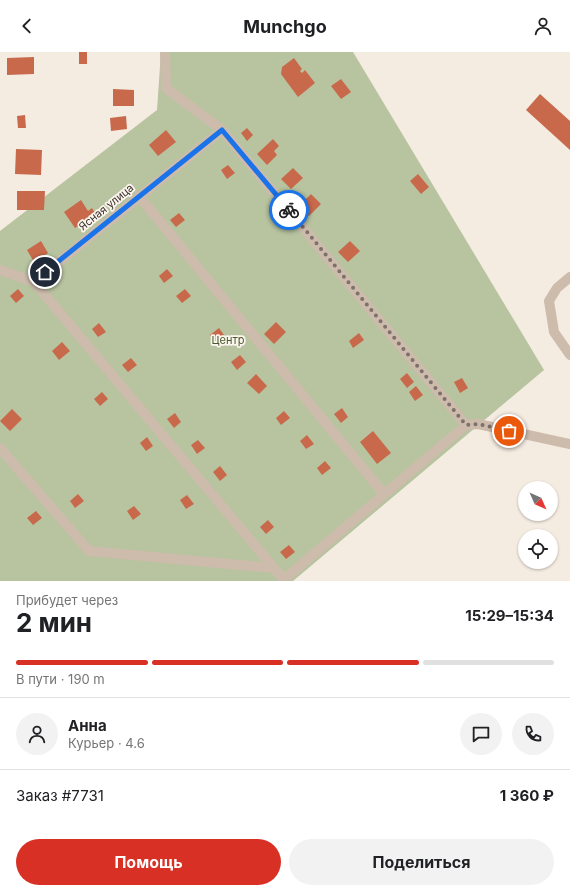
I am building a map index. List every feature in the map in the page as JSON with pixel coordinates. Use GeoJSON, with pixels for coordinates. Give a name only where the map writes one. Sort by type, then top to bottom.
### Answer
{"type":"FeatureCollection","features":[{"type":"Feature","properties":{"kind":"street"},"geometry":{"type":"LineString","coordinates":[[165,52],[166,88],[222,130],[466,425]]}},
{"type":"Feature","properties":{"kind":"street","name":"Ясная улица"},"geometry":{"type":"LineString","coordinates":[[34,282],[222,130]]}},
{"type":"Feature","properties":{"kind":"street"},"geometry":{"type":"LineString","coordinates":[[139,196],[384,494]]}},
{"type":"Feature","properties":{"kind":"street"},"geometry":{"type":"LineString","coordinates":[[0,270],[34,282],[283,580],[466,425],[478,424],[570,444]]}},
{"type":"Feature","properties":{"kind":"street"},"geometry":{"type":"LineString","coordinates":[[570,277],[558,288],[549,301],[554,332],[570,356]]}},
{"type":"Feature","properties":{"kind":"street"},"geometry":{"type":"LineString","coordinates":[[0,448],[89,551],[273,568]]}},
{"type":"Feature","properties":{"kind":"green space","name":"Центр"},"geometry":{"type":"Polygon","coordinates":[[[161,52],[353,52],[544,370],[293,581],[0,581],[0,231],[157,110],[161,52]]]}},
{"type":"Feature","properties":{"kind":"building"},"geometry":{"type":"Polygon","coordinates":[[[79,52],[87,52],[87,64],[79,64],[79,52]]]}},
{"type":"Feature","properties":{"kind":"building"},"geometry":{"type":"Polygon","coordinates":[[[34,57],[34,74],[7,75],[7,58],[34,57]]]}},
{"type":"Feature","properties":{"kind":"building"},"geometry":{"type":"Polygon","coordinates":[[[294,58],[302,69],[300,71],[302,73],[305,70],[315,83],[298,97],[281,74],[282,67],[294,58]]]}},
{"type":"Feature","properties":{"kind":"building"},"geometry":{"type":"Polygon","coordinates":[[[341,79],[351,92],[341,99],[331,86],[341,79]]]}},
{"type":"Feature","properties":{"kind":"building"},"geometry":{"type":"Polygon","coordinates":[[[113,89],[134,90],[134,106],[113,106],[113,89]]]}},
{"type":"Feature","properties":{"kind":"building"},"geometry":{"type":"Polygon","coordinates":[[[540,94],[570,121],[570,150],[526,110],[540,94]]]}},
{"type":"Feature","properties":{"kind":"building"},"geometry":{"type":"Polygon","coordinates":[[[25,115],[26,128],[18,128],[17,116],[25,115]]]}},
{"type":"Feature","properties":{"kind":"building"},"geometry":{"type":"Polygon","coordinates":[[[126,116],[127,129],[111,131],[110,118],[126,116]]]}},
{"type":"Feature","properties":{"kind":"building"},"geometry":{"type":"Polygon","coordinates":[[[247,128],[253,135],[247,141],[241,133],[247,128]]]}},
{"type":"Feature","properties":{"kind":"building"},"geometry":{"type":"Polygon","coordinates":[[[166,130],[176,142],[158,156],[149,145],[166,130]]]}},
{"type":"Feature","properties":{"kind":"building"},"geometry":{"type":"Polygon","coordinates":[[[273,139],[279,146],[274,151],[277,155],[267,165],[257,154],[273,139]]]}},
{"type":"Feature","properties":{"kind":"building"},"geometry":{"type":"Polygon","coordinates":[[[16,149],[42,150],[41,175],[15,174],[16,149]]]}},
{"type":"Feature","properties":{"kind":"building"},"geometry":{"type":"Polygon","coordinates":[[[228,165],[235,173],[227,179],[221,170],[228,165]]]}},
{"type":"Feature","properties":{"kind":"building"},"geometry":{"type":"Polygon","coordinates":[[[293,168],[303,178],[291,189],[281,179],[293,168]]]}},
{"type":"Feature","properties":{"kind":"building"},"geometry":{"type":"Polygon","coordinates":[[[418,174],[429,187],[421,194],[410,181],[418,174]]]}},
{"type":"Feature","properties":{"kind":"building"},"geometry":{"type":"Polygon","coordinates":[[[17,191],[45,191],[44,210],[17,210],[17,191]]]}},
{"type":"Feature","properties":{"kind":"building"},"geometry":{"type":"Polygon","coordinates":[[[311,194],[321,204],[309,216],[299,206],[311,194]]]}},
{"type":"Feature","properties":{"kind":"building"},"geometry":{"type":"Polygon","coordinates":[[[81,200],[88,211],[92,208],[96,215],[75,228],[64,212],[81,200]]]}},
{"type":"Feature","properties":{"kind":"building"},"geometry":{"type":"Polygon","coordinates":[[[179,213],[185,220],[176,227],[170,220],[179,213]]]}},
{"type":"Feature","properties":{"kind":"building"},"geometry":{"type":"Polygon","coordinates":[[[41,241],[48,253],[34,262],[27,250],[41,241]]]}},
{"type":"Feature","properties":{"kind":"building"},"geometry":{"type":"Polygon","coordinates":[[[350,241],[360,251],[348,262],[338,252],[350,241]]]}},
{"type":"Feature","properties":{"kind":"building"},"geometry":{"type":"Polygon","coordinates":[[[167,269],[173,276],[164,283],[159,276],[167,269]]]}},
{"type":"Feature","properties":{"kind":"building"},"geometry":{"type":"Polygon","coordinates":[[[18,289],[24,296],[16,303],[10,296],[18,289]]]}},
{"type":"Feature","properties":{"kind":"building"},"geometry":{"type":"Polygon","coordinates":[[[185,289],[191,296],[182,303],[176,296],[185,289]]]}},
{"type":"Feature","properties":{"kind":"building"},"geometry":{"type":"Polygon","coordinates":[[[276,322],[286,332],[274,344],[264,334],[276,322]]]}},
{"type":"Feature","properties":{"kind":"building"},"geometry":{"type":"Polygon","coordinates":[[[99,323],[106,332],[98,337],[92,329],[99,323]]]}},
{"type":"Feature","properties":{"kind":"building"},"geometry":{"type":"Polygon","coordinates":[[[219,328],[224,335],[216,342],[210,335],[219,328]]]}},
{"type":"Feature","properties":{"kind":"building"},"geometry":{"type":"Polygon","coordinates":[[[359,333],[364,340],[353,348],[349,341],[359,333]]]}},
{"type":"Feature","properties":{"kind":"building"},"geometry":{"type":"Polygon","coordinates":[[[62,342],[70,351],[59,360],[52,351],[62,342]]]}},
{"type":"Feature","properties":{"kind":"building"},"geometry":{"type":"Polygon","coordinates":[[[240,355],[246,362],[237,370],[231,362],[240,355]]]}},
{"type":"Feature","properties":{"kind":"building"},"geometry":{"type":"Polygon","coordinates":[[[131,358],[137,365],[128,372],[122,365],[131,358]]]}},
{"type":"Feature","properties":{"kind":"building"},"geometry":{"type":"Polygon","coordinates":[[[407,373],[414,382],[407,388],[400,379],[407,373]]]}},
{"type":"Feature","properties":{"kind":"building"},"geometry":{"type":"Polygon","coordinates":[[[256,374],[267,386],[259,394],[247,383],[256,374]]]}},
{"type":"Feature","properties":{"kind":"building"},"geometry":{"type":"Polygon","coordinates":[[[462,378],[468,388],[460,393],[454,382],[462,378]]]}},
{"type":"Feature","properties":{"kind":"building"},"geometry":{"type":"Polygon","coordinates":[[[416,386],[423,395],[415,401],[409,392],[416,386]]]}},
{"type":"Feature","properties":{"kind":"building"},"geometry":{"type":"Polygon","coordinates":[[[102,392],[108,399],[100,406],[94,399],[102,392]]]}},
{"type":"Feature","properties":{"kind":"building"},"geometry":{"type":"Polygon","coordinates":[[[342,408],[348,417],[341,423],[334,414],[342,408]]]}},
{"type":"Feature","properties":{"kind":"building"},"geometry":{"type":"Polygon","coordinates":[[[12,409],[22,419],[10,431],[0,421],[12,409]]]}},
{"type":"Feature","properties":{"kind":"building"},"geometry":{"type":"Polygon","coordinates":[[[284,411],[290,418],[281,425],[276,418],[284,411]]]}},
{"type":"Feature","properties":{"kind":"building"},"geometry":{"type":"Polygon","coordinates":[[[175,413],[181,422],[174,428],[167,419],[175,413]]]}},
{"type":"Feature","properties":{"kind":"building"},"geometry":{"type":"Polygon","coordinates":[[[373,431],[391,453],[377,464],[360,442],[373,431]]]}},
{"type":"Feature","properties":{"kind":"building"},"geometry":{"type":"Polygon","coordinates":[[[307,435],[314,444],[306,449],[300,441],[307,435]]]}},
{"type":"Feature","properties":{"kind":"building"},"geometry":{"type":"Polygon","coordinates":[[[147,437],[153,446],[146,451],[140,443],[147,437]]]}},
{"type":"Feature","properties":{"kind":"building"},"geometry":{"type":"Polygon","coordinates":[[[198,440],[205,448],[197,454],[191,445],[198,440]]]}},
{"type":"Feature","properties":{"kind":"building"},"geometry":{"type":"Polygon","coordinates":[[[325,461],[331,468],[322,475],[317,468],[325,461]]]}},
{"type":"Feature","properties":{"kind":"building"},"geometry":{"type":"Polygon","coordinates":[[[220,466],[227,475],[220,481],[213,472],[220,466]]]}},
{"type":"Feature","properties":{"kind":"building"},"geometry":{"type":"Polygon","coordinates":[[[78,494],[84,501],[75,508],[70,501],[78,494]]]}},
{"type":"Feature","properties":{"kind":"building"},"geometry":{"type":"Polygon","coordinates":[[[187,495],[194,504],[186,509],[180,500],[187,495]]]}},
{"type":"Feature","properties":{"kind":"building"},"geometry":{"type":"Polygon","coordinates":[[[134,506],[141,514],[133,520],[127,511],[134,506]]]}},
{"type":"Feature","properties":{"kind":"building"},"geometry":{"type":"Polygon","coordinates":[[[36,511],[42,518],[33,525],[27,518],[36,511]]]}},
{"type":"Feature","properties":{"kind":"building"},"geometry":{"type":"Polygon","coordinates":[[[268,520],[274,527],[266,534],[260,527],[268,520]]]}},
{"type":"Feature","properties":{"kind":"building"},"geometry":{"type":"Polygon","coordinates":[[[289,545],[295,552],[286,559],[280,552],[289,545]]]}},
{"type":"Feature","properties":{"kind":"way so far"},"geometry":{"type":"LineString","coordinates":[[289,210],[466,425],[478,424],[509,431]]}},
{"type":"Feature","properties":{"kind":"route"},"geometry":{"type":"LineString","coordinates":[[45,272],[222,130],[289,210]]}}]}
